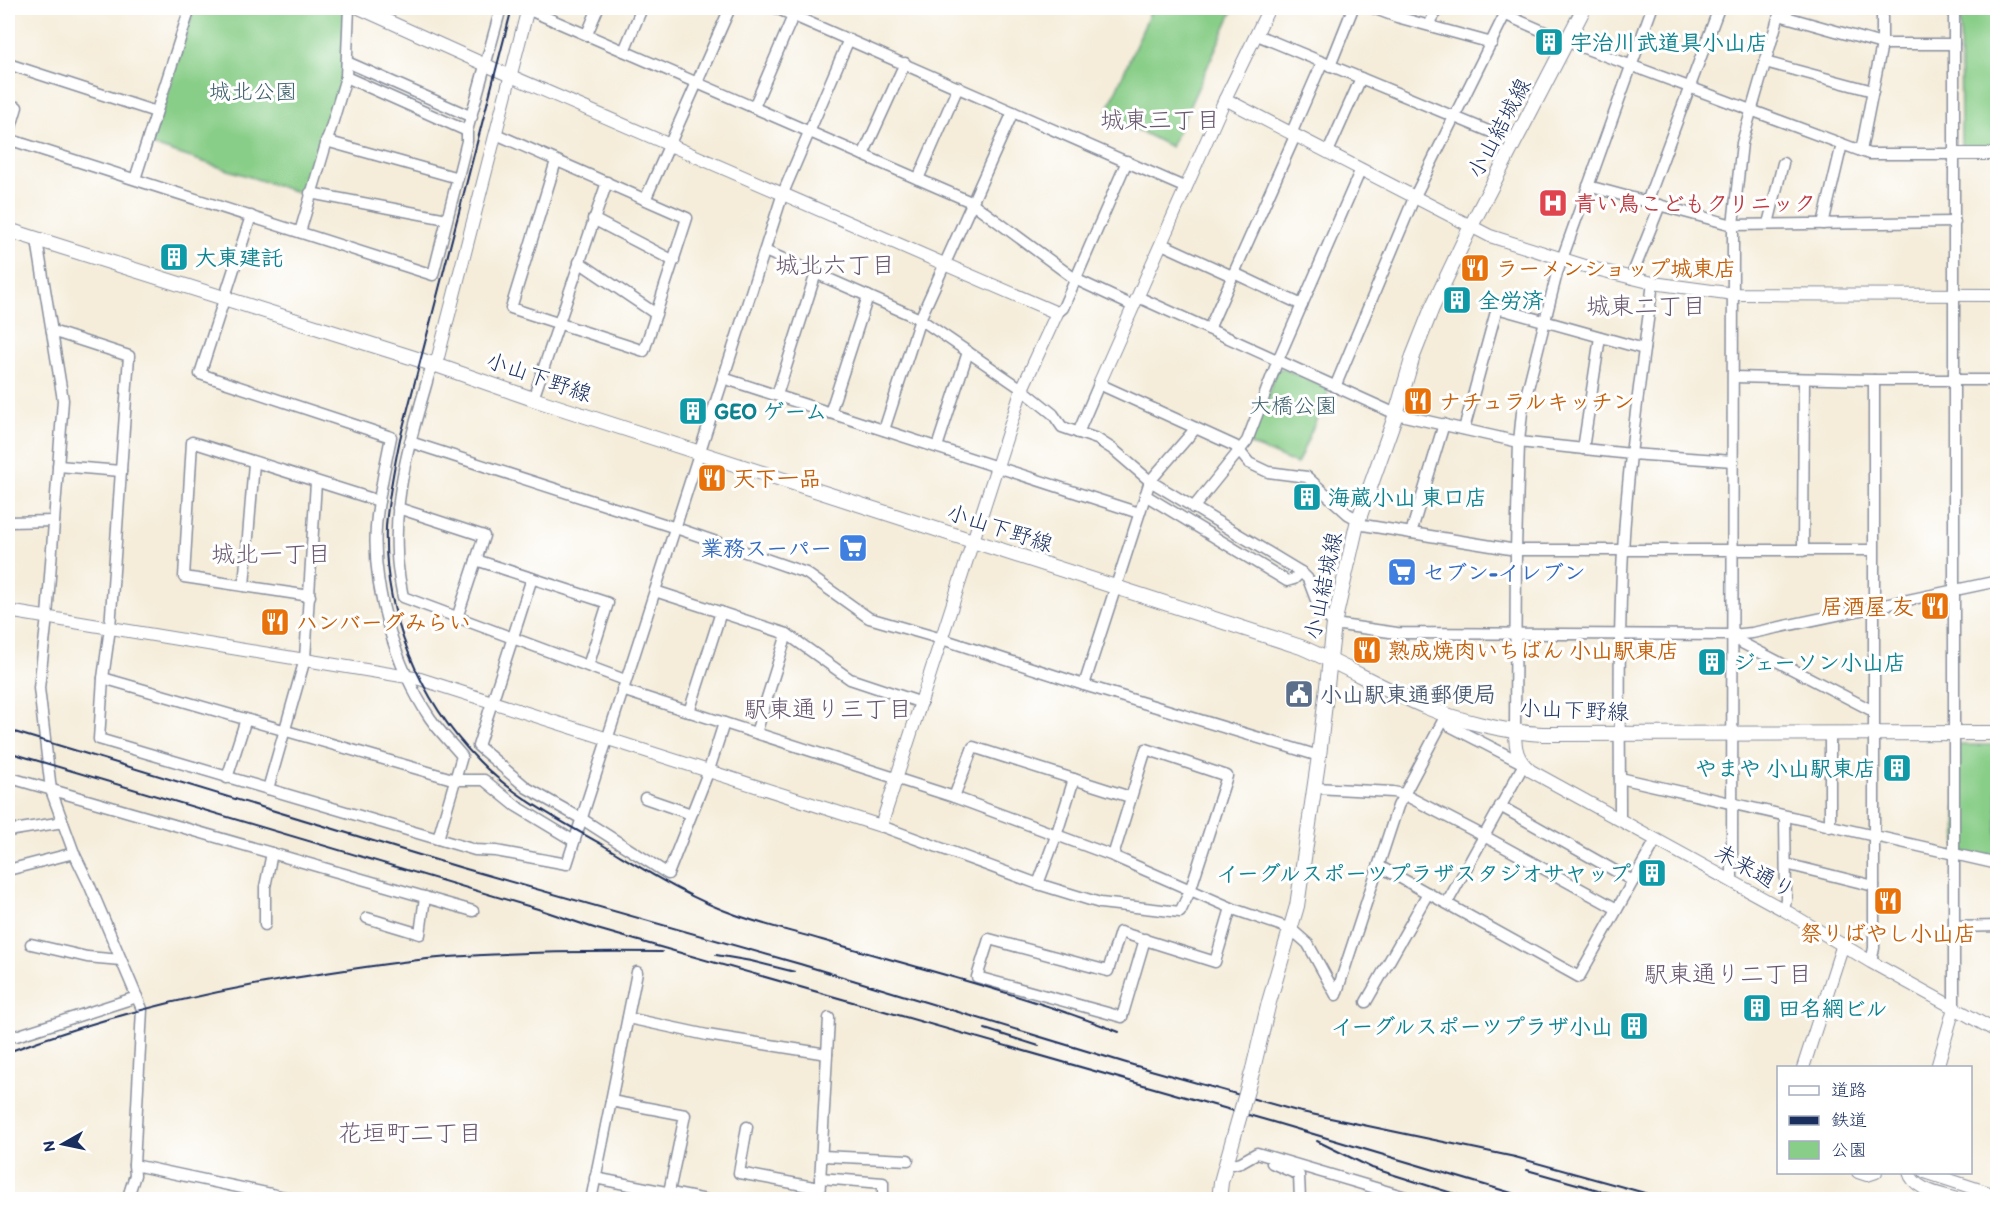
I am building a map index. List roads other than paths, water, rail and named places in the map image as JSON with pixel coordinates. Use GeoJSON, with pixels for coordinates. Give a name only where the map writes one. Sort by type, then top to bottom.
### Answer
{"type":"FeatureCollection","features":[{"type":"Feature","properties":{"kind":"main road","name":"小山結城線"},"geometry":{"type":"LineString","coordinates":[[1227,1161],[1302,881],[1334,624],[1358,522],[1396,414],[1413,356],[1432,308],[1471,226],[1584,8]]}},
{"type":"Feature","properties":{"kind":"main road","name":"小山下野線"},"geometry":{"type":"LineString","coordinates":[[8,230],[436,365],[533,399],[1301,646],[1410,700],[1446,715],[1515,731],[1542,734],[1998,733]]}},
{"type":"Feature","properties":{"kind":"main road"},"geometry":{"type":"LineString","coordinates":[[1219,1200],[1227,1161]]}},
{"type":"Feature","properties":{"kind":"street"},"geometry":{"type":"LineString","coordinates":[[135,179],[189,8]]}},
{"type":"Feature","properties":{"kind":"street"},"geometry":{"type":"LineString","coordinates":[[300,232],[346,77],[349,8]]}},
{"type":"Feature","properties":{"kind":"street"},"geometry":{"type":"LineString","coordinates":[[359,8],[1057,313]]}},
{"type":"Feature","properties":{"kind":"street"},"geometry":{"type":"LineString","coordinates":[[17,106],[8,138],[434,275],[467,141],[467,131],[501,8]]}},
{"type":"Feature","properties":{"kind":"street"},"geometry":{"type":"LineString","coordinates":[[1446,715],[1403,794],[1336,994],[1308,944],[1291,929],[1231,908],[1113,856],[954,797],[689,711],[624,685],[588,666],[403,597],[397,553],[398,508],[402,475],[430,371],[436,365],[527,8],[971,202],[1075,279],[1209,329],[1396,414],[1519,442],[1732,461]]}},
{"type":"Feature","properties":{"kind":"street"},"geometry":{"type":"LineString","coordinates":[[587,34],[598,8]]}},
{"type":"Feature","properties":{"kind":"street"},"geometry":{"type":"LineString","coordinates":[[624,51],[642,8]]}},
{"type":"Feature","properties":{"kind":"street"},"geometry":{"type":"LineString","coordinates":[[645,200],[730,8]]}},
{"type":"Feature","properties":{"kind":"street"},"geometry":{"type":"LineString","coordinates":[[776,8],[1186,188]]}},
{"type":"Feature","properties":{"kind":"street"},"geometry":{"type":"LineString","coordinates":[[1078,433],[1225,99],[1269,8]]}},
{"type":"Feature","properties":{"kind":"street"},"geometry":{"type":"LineString","coordinates":[[1209,329],[1293,135],[1353,8]]}},
{"type":"Feature","properties":{"kind":"street"},"geometry":{"type":"LineString","coordinates":[[1372,8],[1492,43]]}},
{"type":"Feature","properties":{"kind":"street"},"geometry":{"type":"LineString","coordinates":[[1429,25],[1438,8]]}},
{"type":"Feature","properties":{"kind":"street"},"geometry":{"type":"LineString","coordinates":[[1524,765],[1515,747],[1514,633],[1519,442],[1522,412],[1557,273],[1652,8]]}},
{"type":"Feature","properties":{"kind":"street"},"geometry":{"type":"LineString","coordinates":[[1647,202],[1719,8]]}},
{"type":"Feature","properties":{"kind":"street"},"geometry":{"type":"LineString","coordinates":[[1861,151],[1882,44],[1882,8]]}},
{"type":"Feature","properties":{"kind":"street"},"geometry":{"type":"LineString","coordinates":[[1938,1066],[1954,1008],[1954,8]]}},
{"type":"Feature","properties":{"kind":"street"},"geometry":{"type":"LineString","coordinates":[[1335,387],[1414,198],[1507,11],[1568,42],[1869,154],[1998,154]]}},
{"type":"Feature","properties":{"kind":"street"},"geometry":{"type":"LineString","coordinates":[[1732,882],[1733,225],[1739,161],[1751,110],[1780,11],[1882,44],[1954,44]]}},
{"type":"Feature","properties":{"kind":"street"},"geometry":{"type":"LineString","coordinates":[[754,107],[794,16]]}},
{"type":"Feature","properties":{"kind":"street"},"geometry":{"type":"LineString","coordinates":[[1257,35],[1515,142]]}},
{"type":"Feature","properties":{"kind":"street"},"geometry":{"type":"LineString","coordinates":[[52,331],[129,356],[110,628],[99,739],[475,850],[496,851],[567,864],[783,193],[849,39]]}},
{"type":"Feature","properties":{"kind":"street"},"geometry":{"type":"LineString","coordinates":[[347,62],[472,117]]}},
{"type":"Feature","properties":{"kind":"street"},"geometry":{"type":"LineString","coordinates":[[1765,62],[1873,91]]}},
{"type":"Feature","properties":{"kind":"street"},"geometry":{"type":"LineString","coordinates":[[863,155],[905,63]]}},
{"type":"Feature","properties":{"kind":"street"},"geometry":{"type":"LineString","coordinates":[[8,64],[156,112]]}},
{"type":"Feature","properties":{"kind":"street"},"geometry":{"type":"LineString","coordinates":[[346,77],[467,131]]}},
{"type":"Feature","properties":{"kind":"street"},"geometry":{"type":"LineString","coordinates":[[1328,152],[1361,78]]}},
{"type":"Feature","properties":{"kind":"street"},"geometry":{"type":"LineString","coordinates":[[918,178],[958,87]]}},
{"type":"Feature","properties":{"kind":"street"},"geometry":{"type":"LineString","coordinates":[[1225,99],[1491,236],[1631,278],[1734,294],[1998,295]]}},
{"type":"Feature","properties":{"kind":"street"},"geometry":{"type":"LineString","coordinates":[[884,430],[920,319],[1013,112]]}},
{"type":"Feature","properties":{"kind":"street"},"geometry":{"type":"LineString","coordinates":[[496,134],[687,218],[644,351],[511,308],[556,161]]}},
{"type":"Feature","properties":{"kind":"street"},"geometry":{"type":"LineString","coordinates":[[326,141],[458,178]]}},
{"type":"Feature","properties":{"kind":"street"},"geometry":{"type":"LineString","coordinates":[[1823,224],[1842,144]]}},
{"type":"Feature","properties":{"kind":"street"},"geometry":{"type":"LineString","coordinates":[[882,826],[1022,389],[1057,313],[1063,308],[1127,161]]}},
{"type":"Feature","properties":{"kind":"street"},"geometry":{"type":"LineString","coordinates":[[1768,224],[1783,163]]}},
{"type":"Feature","properties":{"kind":"street"},"geometry":{"type":"LineString","coordinates":[[1189,522],[1195,510],[1247,441],[1278,360],[1361,170]]}},
{"type":"Feature","properties":{"kind":"street"},"geometry":{"type":"LineString","coordinates":[[533,399],[607,182]]}},
{"type":"Feature","properties":{"kind":"street"},"geometry":{"type":"LineString","coordinates":[[1588,186],[1733,225],[1955,222]]}},
{"type":"Feature","properties":{"kind":"street"},"geometry":{"type":"LineString","coordinates":[[310,193],[447,219]]}},
{"type":"Feature","properties":{"kind":"street"},"geometry":{"type":"LineString","coordinates":[[1631,278],[1660,205]]}},
{"type":"Feature","properties":{"kind":"street"},"geometry":{"type":"LineString","coordinates":[[251,216],[201,374],[390,437],[379,501],[375,553],[380,592],[391,634],[407,676],[431,719],[462,756],[438,839]]}},
{"type":"Feature","properties":{"kind":"street"},"geometry":{"type":"LineString","coordinates":[[593,219],[674,261]]}},
{"type":"Feature","properties":{"kind":"street"},"geometry":{"type":"LineString","coordinates":[[37,240],[63,400],[47,617],[39,688],[51,790],[74,853],[142,1010],[135,1175],[127,1200]]}},
{"type":"Feature","properties":{"kind":"street"},"geometry":{"type":"LineString","coordinates":[[1162,244],[1302,305]]}},
{"type":"Feature","properties":{"kind":"street"},"geometry":{"type":"LineString","coordinates":[[765,251],[920,319],[1022,389],[1053,414],[1062,427],[1097,439],[1150,482],[1301,572],[1308,579],[1319,609],[1334,624],[1396,633],[1731,635],[1752,633],[1998,581]]}},
{"type":"Feature","properties":{"kind":"street"},"geometry":{"type":"LineString","coordinates":[[579,262],[656,314]]}},
{"type":"Feature","properties":{"kind":"street"},"geometry":{"type":"LineString","coordinates":[[777,395],[816,273]]}},
{"type":"Feature","properties":{"kind":"street"},"geometry":{"type":"LineString","coordinates":[[1620,820],[1620,634],[1623,550],[1631,453],[1653,283]]}},
{"type":"Feature","properties":{"kind":"street"},"geometry":{"type":"LineString","coordinates":[[830,413],[868,296]]}},
{"type":"Feature","properties":{"kind":"street"},"geometry":{"type":"LineString","coordinates":[[1464,429],[1497,308],[1644,350]]}},
{"type":"Feature","properties":{"kind":"street"},"geometry":{"type":"LineString","coordinates":[[1583,449],[1600,337]]}},
{"type":"Feature","properties":{"kind":"street"},"geometry":{"type":"LineString","coordinates":[[937,447],[968,352]]}},
{"type":"Feature","properties":{"kind":"street"},"geometry":{"type":"LineString","coordinates":[[1734,377],[1998,380]]}},
{"type":"Feature","properties":{"kind":"street"},"geometry":{"type":"LineString","coordinates":[[723,378],[1139,513]]}},
{"type":"Feature","properties":{"kind":"street"},"geometry":{"type":"LineString","coordinates":[[1803,551],[1804,379]]}},
{"type":"Feature","properties":{"kind":"street"},"geometry":{"type":"LineString","coordinates":[[1871,962],[1874,948],[1874,380]]}},
{"type":"Feature","properties":{"kind":"street"},"geometry":{"type":"LineString","coordinates":[[1099,384],[1236,446],[1249,463],[1268,472],[1307,477],[1358,522],[1516,550],[1874,550]]}},
{"type":"Feature","properties":{"kind":"street"},"geometry":{"type":"LineString","coordinates":[[1411,533],[1444,424]]}},
{"type":"Feature","properties":{"kind":"street"},"geometry":{"type":"LineString","coordinates":[[1084,685],[1150,482],[1196,428]]}},
{"type":"Feature","properties":{"kind":"street"},"geometry":{"type":"LineString","coordinates":[[310,596],[184,577],[192,442],[379,501]]}},
{"type":"Feature","properties":{"kind":"street"},"geometry":{"type":"LineString","coordinates":[[410,442],[676,528],[806,573],[869,618],[1319,756]]}},
{"type":"Feature","properties":{"kind":"street"},"geometry":{"type":"LineString","coordinates":[[244,586],[254,463]]}},
{"type":"Feature","properties":{"kind":"street"},"geometry":{"type":"LineString","coordinates":[[58,466],[121,471]]}},
{"type":"Feature","properties":{"kind":"street"},"geometry":{"type":"LineString","coordinates":[[268,789],[305,659],[316,482]]}},
{"type":"Feature","properties":{"kind":"street"},"geometry":{"type":"LineString","coordinates":[[1145,495],[1287,580],[1294,579],[1301,572]]}},
{"type":"Feature","properties":{"kind":"street"},"geometry":{"type":"LineString","coordinates":[[398,508],[484,536],[457,618]]}},
{"type":"Feature","properties":{"kind":"street"},"geometry":{"type":"LineString","coordinates":[[8,522],[54,521]]}},
{"type":"Feature","properties":{"kind":"street"},"geometry":{"type":"LineString","coordinates":[[476,560],[608,603],[588,666]]}},
{"type":"Feature","properties":{"kind":"street"},"geometry":{"type":"LineString","coordinates":[[532,578],[478,746],[527,788],[582,819],[668,874],[709,770],[724,723]]}},
{"type":"Feature","properties":{"kind":"street"},"geometry":{"type":"LineString","coordinates":[[655,591],[787,634],[850,679],[922,703]]}},
{"type":"Feature","properties":{"kind":"street"},"geometry":{"type":"LineString","coordinates":[[8,611],[407,676],[608,737],[882,826],[1038,884],[1100,903],[1180,912],[1190,891],[1227,776],[1146,748],[1113,856]]}},
{"type":"Feature","properties":{"kind":"street"},"geometry":{"type":"LineString","coordinates":[[689,711],[721,612]]}},
{"type":"Feature","properties":{"kind":"street"},"geometry":{"type":"LineString","coordinates":[[756,733],[787,634]]}},
{"type":"Feature","properties":{"kind":"street"},"geometry":{"type":"LineString","coordinates":[[1731,635],[1742,643],[1873,711]]}},
{"type":"Feature","properties":{"kind":"street"},"geometry":{"type":"LineString","coordinates":[[104,678],[456,780],[484,780],[516,806],[574,841]]}},
{"type":"Feature","properties":{"kind":"street"},"geometry":{"type":"LineString","coordinates":[[1446,715],[1450,726],[1524,765]]}},
{"type":"Feature","properties":{"kind":"street"},"geometry":{"type":"LineString","coordinates":[[227,778],[246,719]]}},
{"type":"Feature","properties":{"kind":"street"},"geometry":{"type":"LineString","coordinates":[[1830,734],[1830,827]]}},
{"type":"Feature","properties":{"kind":"street"},"geometry":{"type":"LineString","coordinates":[[954,797],[973,747],[1131,798]]}},
{"type":"Feature","properties":{"kind":"street"},"geometry":{"type":"LineString","coordinates":[[1447,903],[1524,765]]}},
{"type":"Feature","properties":{"kind":"street","name":"未来通り"},"geometry":{"type":"LineString","coordinates":[[1524,765],[1552,783],[1784,910],[1871,962],[1998,1032]]}},
{"type":"Feature","properties":{"kind":"street"},"geometry":{"type":"LineString","coordinates":[[1620,778],[1998,864]]}},
{"type":"Feature","properties":{"kind":"street"},"geometry":{"type":"LineString","coordinates":[[8,780],[14,779],[473,911]]}},
{"type":"Feature","properties":{"kind":"street"},"geometry":{"type":"LineString","coordinates":[[1038,884],[1074,780]]}},
{"type":"Feature","properties":{"kind":"street"},"geometry":{"type":"LineString","coordinates":[[1315,788],[1403,794],[1617,909]]}},
{"type":"Feature","properties":{"kind":"street"},"geometry":{"type":"LineString","coordinates":[[645,798],[692,814]]}},
{"type":"Feature","properties":{"kind":"street"},"geometry":{"type":"LineString","coordinates":[[1500,806],[1633,881]]}},
{"type":"Feature","properties":{"kind":"street"},"geometry":{"type":"LineString","coordinates":[[1784,910],[1786,899],[1785,817]]}},
{"type":"Feature","properties":{"kind":"street"},"geometry":{"type":"LineString","coordinates":[[8,831],[63,822]]}},
{"type":"Feature","properties":{"kind":"street"},"geometry":{"type":"LineString","coordinates":[[1379,866],[1579,977],[1656,840]]}},
{"type":"Feature","properties":{"kind":"street"},"geometry":{"type":"LineString","coordinates":[[8,870],[74,853]]}},
{"type":"Feature","properties":{"kind":"street"},"geometry":{"type":"LineString","coordinates":[[265,925],[265,887],[272,853]]}},
{"type":"Feature","properties":{"kind":"street"},"geometry":{"type":"LineString","coordinates":[[1786,864],[1874,886]]}},
{"type":"Feature","properties":{"kind":"street"},"geometry":{"type":"LineString","coordinates":[[1366,1002],[1428,893]]}},
{"type":"Feature","properties":{"kind":"street"},"geometry":{"type":"LineString","coordinates":[[367,918],[420,934],[425,897]]}},
{"type":"Feature","properties":{"kind":"street"},"geometry":{"type":"LineString","coordinates":[[1145,939],[1122,1017],[978,977],[989,939],[1108,971],[1120,932],[1145,939],[1215,962],[1231,908]]}},
{"type":"Feature","properties":{"kind":"street"},"geometry":{"type":"LineString","coordinates":[[1954,927],[1998,926]]}},
{"type":"Feature","properties":{"kind":"street"},"geometry":{"type":"LineString","coordinates":[[31,944],[87,957],[121,960]]}},
{"type":"Feature","properties":{"kind":"street"},"geometry":{"type":"LineString","coordinates":[[1804,1066],[1843,944]]}},
{"type":"Feature","properties":{"kind":"street"},"geometry":{"type":"LineString","coordinates":[[591,1200],[637,972]]}},
{"type":"Feature","properties":{"kind":"street"},"geometry":{"type":"LineString","coordinates":[[16,1036],[137,997]]}},
{"type":"Feature","properties":{"kind":"street"},"geometry":{"type":"LineString","coordinates":[[628,1018],[708,1035],[827,1054]]}},
{"type":"Feature","properties":{"kind":"street"},"geometry":{"type":"LineString","coordinates":[[819,1189],[830,1018]]}},
{"type":"Feature","properties":{"kind":"street"},"geometry":{"type":"LineString","coordinates":[[611,1101],[685,1115],[669,1192]]}},
{"type":"Feature","properties":{"kind":"street"},"geometry":{"type":"LineString","coordinates":[[747,1126],[739,1173],[819,1189],[883,1183],[883,1200]]}},
{"type":"Feature","properties":{"kind":"street"},"geometry":{"type":"LineString","coordinates":[[1257,1153],[1261,1158],[1299,1174],[1300,1200]]}},
{"type":"Feature","properties":{"kind":"street"},"geometry":{"type":"LineString","coordinates":[[1227,1161],[1241,1162],[1257,1153],[1416,1200]]}},
{"type":"Feature","properties":{"kind":"street"},"geometry":{"type":"LineString","coordinates":[[822,1156],[908,1160]]}},
{"type":"Feature","properties":{"kind":"street"},"geometry":{"type":"LineString","coordinates":[[134,1165],[299,1200]]}},
{"type":"Feature","properties":{"kind":"street"},"geometry":{"type":"LineString","coordinates":[[1909,1174],[1913,1182],[1918,1185],[1960,1200]]}},
{"type":"Feature","properties":{"kind":"street"},"geometry":{"type":"LineString","coordinates":[[1928,1174],[1998,1196]]}},
{"type":"Feature","properties":{"kind":"street"},"geometry":{"type":"LineString","coordinates":[[595,1178],[706,1200]]}},
{"type":"Feature","properties":{"kind":"railway"},"geometry":{"type":"LineString","coordinates":[[512,8],[400,439],[387,516],[387,559],[391,591],[398,623],[422,683],[458,737],[492,774],[553,816],[684,892],[718,908],[757,922],[1009,994],[1119,1032]]}},
{"type":"Feature","properties":{"kind":"railway"},"geometry":{"type":"LineString","coordinates":[[8,730],[459,867],[800,964],[1133,1065],[1297,1111],[1515,1157],[1670,1200]]}},
{"type":"Feature","properties":{"kind":"railway"},"geometry":{"type":"LineString","coordinates":[[8,752],[538,909],[597,929],[1273,1122],[1535,1200]]}},
{"type":"Feature","properties":{"kind":"railway"},"geometry":{"type":"LineString","coordinates":[[8,1052],[87,1025],[168,1003],[291,978],[420,960],[476,955],[662,952]]}},
{"type":"Feature","properties":{"kind":"railway"},"geometry":{"type":"LineString","coordinates":[[716,955],[795,972]]}},
{"type":"Feature","properties":{"kind":"railway"},"geometry":{"type":"LineString","coordinates":[[985,1029],[1039,1046]]}},
{"type":"Feature","properties":{"kind":"railway"},"geometry":{"type":"LineString","coordinates":[[1317,1141],[1372,1168],[1474,1200]]}},
{"type":"Feature","properties":{"kind":"railway"},"geometry":{"type":"LineString","coordinates":[[1527,1170],[1634,1200]]}},
{"type":"Feature","properties":{"kind":"place","name":"宇治川武道具小山店"},"geometry":{"type":"Point","coordinates":[1549,42]}},
{"type":"Feature","properties":{"kind":"place","name":"青い鳥こどもクリニック"},"geometry":{"type":"Point","coordinates":[1553,203]}},
{"type":"Feature","properties":{"kind":"place","name":"大東建託"},"geometry":{"type":"Point","coordinates":[174,257]}},
{"type":"Feature","properties":{"kind":"place","name":"ラーメンショップ城東店"},"geometry":{"type":"Point","coordinates":[1475,268]}},
{"type":"Feature","properties":{"kind":"place","name":"全労済"},"geometry":{"type":"Point","coordinates":[1457,300]}},
{"type":"Feature","properties":{"kind":"place","name":"ナチュラルキッチン"},"geometry":{"type":"Point","coordinates":[1418,401]}},
{"type":"Feature","properties":{"kind":"place","name":"GEO ゲーム"},"geometry":{"type":"Point","coordinates":[693,411]}},
{"type":"Feature","properties":{"kind":"place","name":"天下一品"},"geometry":{"type":"Point","coordinates":[712,478]}},
{"type":"Feature","properties":{"kind":"place","name":"海蔵小山 東口店"},"geometry":{"type":"Point","coordinates":[1307,497]}},
{"type":"Feature","properties":{"kind":"place","name":"業務スーパー"},"geometry":{"type":"Point","coordinates":[853,548]}},
{"type":"Feature","properties":{"kind":"place","name":"セブン-イレブン"},"geometry":{"type":"Point","coordinates":[1402,572]}},
{"type":"Feature","properties":{"kind":"place","name":"居酒屋 友"},"geometry":{"type":"Point","coordinates":[1935,606]}},
{"type":"Feature","properties":{"kind":"place","name":"ハンバーグみらい"},"geometry":{"type":"Point","coordinates":[275,622]}},
{"type":"Feature","properties":{"kind":"place","name":"熟成焼肉いちばん 小山駅東店"},"geometry":{"type":"Point","coordinates":[1367,650]}},
{"type":"Feature","properties":{"kind":"place","name":"ジェーソン小山店"},"geometry":{"type":"Point","coordinates":[1712,662]}},
{"type":"Feature","properties":{"kind":"place","name":"小山駅東通郵便局"},"geometry":{"type":"Point","coordinates":[1299,694]}},
{"type":"Feature","properties":{"kind":"place","name":"やまや 小山駅東店"},"geometry":{"type":"Point","coordinates":[1897,768]}},
{"type":"Feature","properties":{"kind":"place","name":"イーグルスポーツプラザスタジオサヤップ"},"geometry":{"type":"Point","coordinates":[1652,873]}},
{"type":"Feature","properties":{"kind":"place","name":"祭りばやし小山店"},"geometry":{"type":"Point","coordinates":[1888,901]}},
{"type":"Feature","properties":{"kind":"place","name":"田名網ビル"},"geometry":{"type":"Point","coordinates":[1757,1008]}},
{"type":"Feature","properties":{"kind":"place","name":"イーグルスポーツプラザ小山"},"geometry":{"type":"Point","coordinates":[1634,1026]}},
{"type":"Feature","properties":{"kind":"district","name":"城東三丁目"},"geometry":{"type":"Point","coordinates":[1160,119]}},
{"type":"Feature","properties":{"kind":"district","name":"城北六丁目"},"geometry":{"type":"Point","coordinates":[835,264]}},
{"type":"Feature","properties":{"kind":"district","name":"城東二丁目"},"geometry":{"type":"Point","coordinates":[1646,305]}},
{"type":"Feature","properties":{"kind":"district","name":"城北一丁目"},"geometry":{"type":"Point","coordinates":[271,553]}},
{"type":"Feature","properties":{"kind":"district","name":"駅東通り三丁目"},"geometry":{"type":"Point","coordinates":[828,708]}},
{"type":"Feature","properties":{"kind":"district","name":"駅東通り二丁目"},"geometry":{"type":"Point","coordinates":[1728,973]}},
{"type":"Feature","properties":{"kind":"district","name":"花垣町二丁目"},"geometry":{"type":"Point","coordinates":[410,1132]}},
{"type":"Feature","properties":{"kind":"park label","name":"城北公園"},"geometry":{"type":"Point","coordinates":[253,91]}},
{"type":"Feature","properties":{"kind":"park label","name":"大橋公園"},"geometry":{"type":"Point","coordinates":[1293,405]}}]}
